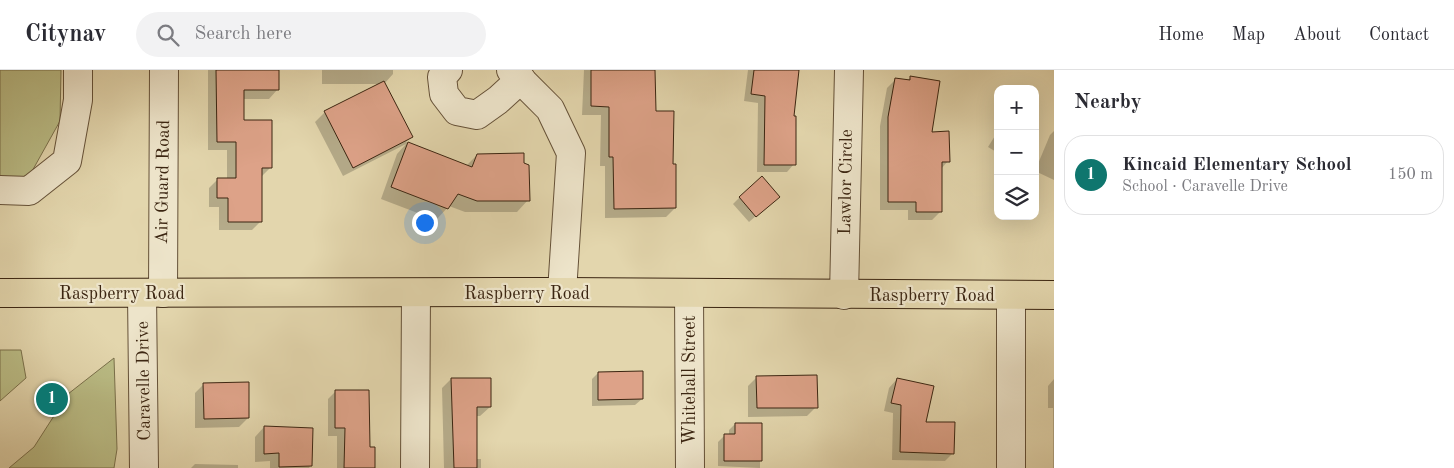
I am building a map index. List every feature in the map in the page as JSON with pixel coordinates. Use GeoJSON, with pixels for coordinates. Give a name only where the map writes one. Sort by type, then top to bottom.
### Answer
{"type":"FeatureCollection","features":[{"type":"Feature","properties":{"kind":"main road","name":"Raspberry Road"},"geometry":{"type":"LineString","coordinates":[[0,294],[562,292],[1054,295]]}},
{"type":"Feature","properties":{"kind":"street"},"geometry":{"type":"LineString","coordinates":[[0,190],[29,191],[67,161],[78,100],[78,70]]}},
{"type":"Feature","properties":{"kind":"street","name":"Air Guard Road"},"geometry":{"type":"LineString","coordinates":[[152,293],[164,70]]}},
{"type":"Feature","properties":{"kind":"street"},"geometry":{"type":"LineString","coordinates":[[448,70],[442,77],[444,94],[457,112],[477,115],[498,100],[516,75],[550,109],[571,153],[562,292]]}},
{"type":"Feature","properties":{"kind":"street","name":"Lawlor Circle"},"geometry":{"type":"LineString","coordinates":[[844,295],[849,70]]}},
{"type":"Feature","properties":{"kind":"street","name":"Caravelle Drive"},"geometry":{"type":"LineString","coordinates":[[144,468],[152,293]]}},
{"type":"Feature","properties":{"kind":"street","name":"Whitehall Street"},"geometry":{"type":"LineString","coordinates":[[689,293],[690,468]]}},
{"type":"Feature","properties":{"kind":"street"},"geometry":{"type":"LineString","coordinates":[[415,468],[416,294]]}},
{"type":"Feature","properties":{"kind":"street"},"geometry":{"type":"LineString","coordinates":[[1011,295],[1011,468]]}},
{"type":"Feature","properties":{"kind":"green space"},"geometry":{"type":"Polygon","coordinates":[[[0,70],[61,70],[60,121],[26,182],[0,182],[0,70]]]}},
{"type":"Feature","properties":{"kind":"green space"},"geometry":{"type":"Polygon","coordinates":[[[0,350],[21,350],[26,378],[0,401],[0,350]]]}},
{"type":"Feature","properties":{"kind":"green space"},"geometry":{"type":"Polygon","coordinates":[[[114,358],[117,449],[114,468],[9,468],[34,447],[68,394],[114,358]]]}},
{"type":"Feature","properties":{"kind":"building"},"geometry":{"type":"Polygon","coordinates":[[[216,70],[279,70],[279,90],[244,90],[244,120],[272,120],[272,168],[262,168],[262,222],[228,222],[228,198],[217,198],[217,178],[236,178],[236,142],[217,142],[216,70]]]}},
{"type":"Feature","properties":{"kind":"building"},"geometry":{"type":"Polygon","coordinates":[[[591,70],[655,70],[656,111],[674,111],[673,164],[676,164],[676,208],[614,209],[613,157],[609,157],[609,107],[591,106],[591,70]]]}},
{"type":"Feature","properties":{"kind":"building"},"geometry":{"type":"Polygon","coordinates":[[[754,70],[799,70],[794,116],[796,116],[796,165],[764,165],[765,96],[751,94],[754,70]]]}},
{"type":"Feature","properties":{"kind":"building"},"geometry":{"type":"Polygon","coordinates":[[[910,76],[940,81],[932,132],[949,131],[950,162],[942,162],[942,212],[916,212],[916,202],[888,202],[888,117],[895,78],[910,80],[910,76]]]}},
{"type":"Feature","properties":{"kind":"building"},"geometry":{"type":"Polygon","coordinates":[[[384,81],[413,137],[353,168],[324,111],[384,81]]]}},
{"type":"Feature","properties":{"kind":"building"},"geometry":{"type":"Polygon","coordinates":[[[408,142],[472,167],[477,154],[524,153],[524,163],[529,165],[530,201],[477,201],[458,194],[448,209],[391,187],[408,142]]]}},
{"type":"Feature","properties":{"kind":"building"},"geometry":{"type":"Polygon","coordinates":[[[762,176],[780,197],[756,217],[739,197],[762,176]]]}},
{"type":"Feature","properties":{"kind":"building"},"geometry":{"type":"Polygon","coordinates":[[[643,371],[643,399],[598,400],[598,372],[643,371]]]}},
{"type":"Feature","properties":{"kind":"building"},"geometry":{"type":"Polygon","coordinates":[[[817,375],[818,408],[757,408],[756,376],[817,375]]]}},
{"type":"Feature","properties":{"kind":"building"},"geometry":{"type":"Polygon","coordinates":[[[451,378],[491,378],[491,407],[477,407],[477,468],[454,468],[451,378]]]}},
{"type":"Feature","properties":{"kind":"building"},"geometry":{"type":"Polygon","coordinates":[[[897,378],[934,386],[926,422],[955,422],[954,454],[900,452],[901,405],[891,403],[897,378]]]}},
{"type":"Feature","properties":{"kind":"building"},"geometry":{"type":"Polygon","coordinates":[[[249,382],[249,418],[204,419],[203,383],[249,382]]]}},
{"type":"Feature","properties":{"kind":"building"},"geometry":{"type":"Polygon","coordinates":[[[335,390],[369,390],[370,447],[375,447],[375,468],[344,468],[345,428],[335,428],[335,390]]]}},
{"type":"Feature","properties":{"kind":"building"},"geometry":{"type":"Polygon","coordinates":[[[735,423],[762,423],[762,461],[724,461],[724,434],[735,434],[735,423]]]}},
{"type":"Feature","properties":{"kind":"building"},"geometry":{"type":"Polygon","coordinates":[[[264,426],[313,428],[312,466],[279,467],[279,453],[264,454],[264,426]]]}},
{"type":"Feature","properties":{"kind":"place","name":"Kincaid Elementary School"},"geometry":{"type":"Point","coordinates":[52,399]}}]}
